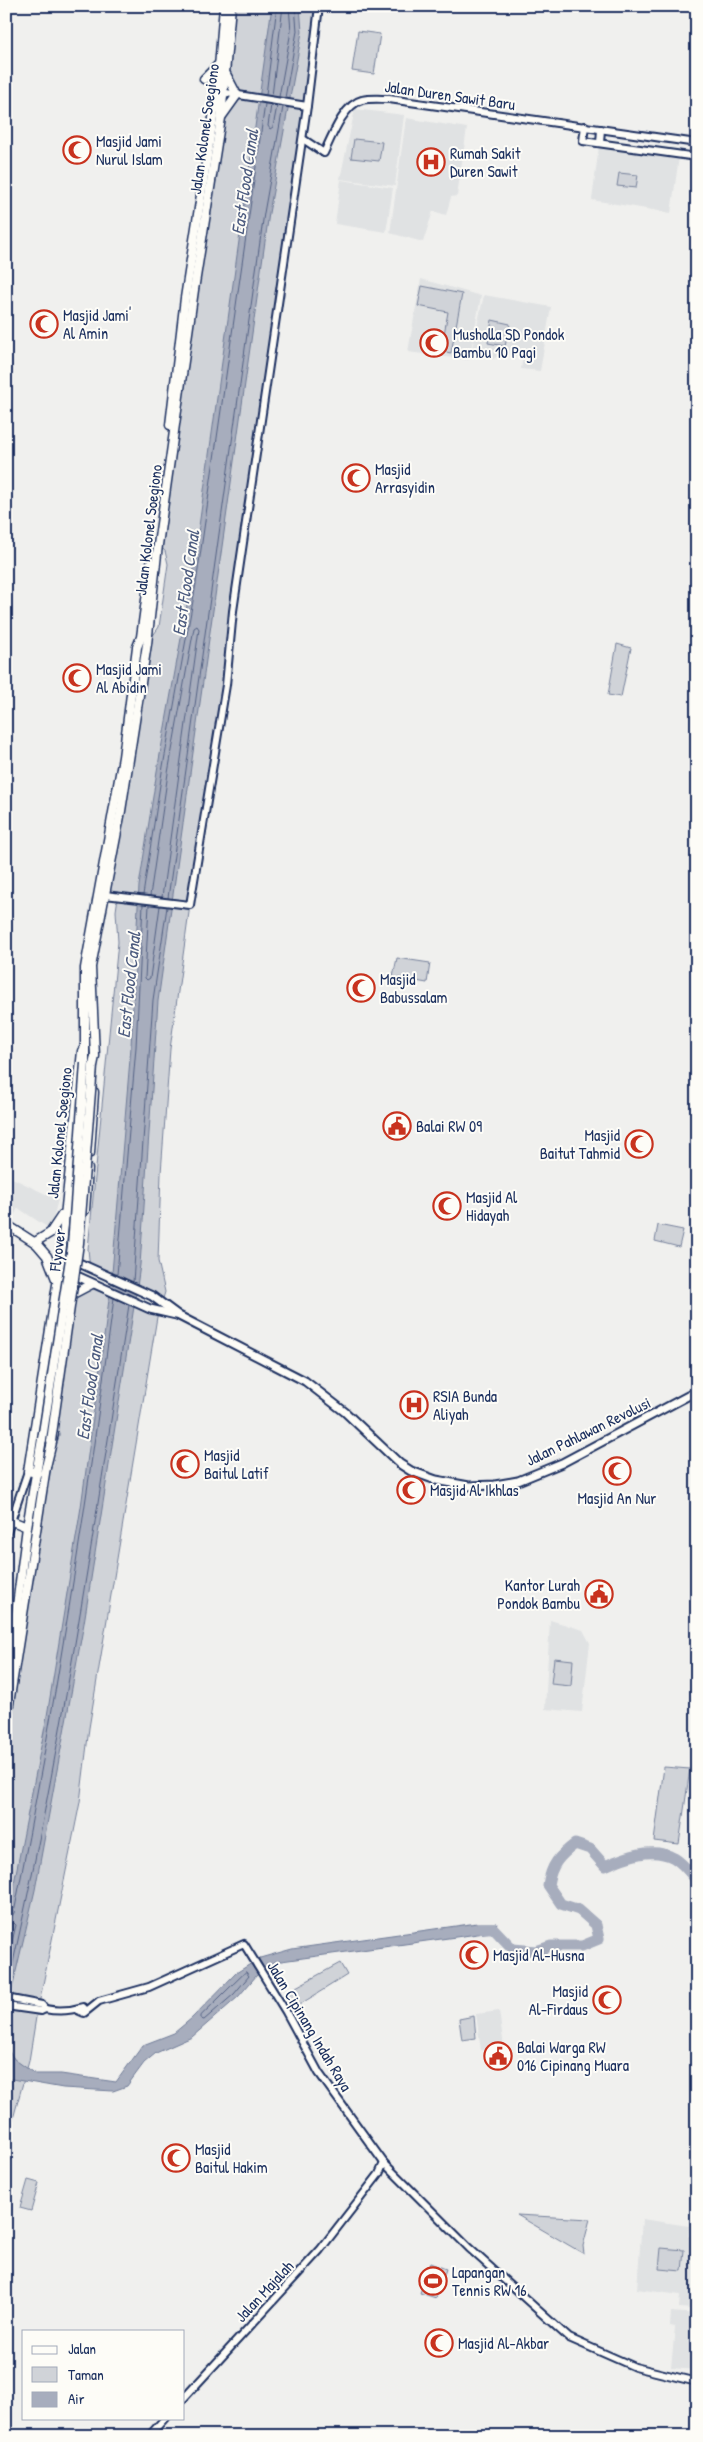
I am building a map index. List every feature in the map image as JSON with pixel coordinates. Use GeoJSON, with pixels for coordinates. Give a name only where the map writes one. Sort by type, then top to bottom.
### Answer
{"type":"FeatureCollection","features":[{"type":"Feature","properties":{"kind":"main road","name":"Jalan Kolonel Soegiono"},"geometry":{"type":"LineString","coordinates":[[45,1471],[52,1451],[75,1292],[94,1112],[95,1056],[91,967],[127,774],[147,644],[158,545],[195,278],[221,118],[220,63],[224,6]]}},
{"type":"Feature","properties":{"kind":"main road","name":"Jalan Kolonel Soegiono"},"geometry":{"type":"LineString","coordinates":[[85,1063],[85,968],[123,757],[137,647],[147,598],[184,306],[225,72],[231,6]]}},
{"type":"Feature","properties":{"kind":"main road"},"geometry":{"type":"LineString","coordinates":[[204,79],[220,63]]}},
{"type":"Feature","properties":{"kind":"main road"},"geometry":{"type":"LineString","coordinates":[[221,118],[238,95],[225,72]]}},
{"type":"Feature","properties":{"kind":"main road","name":"Jalan Kolonel Soegiono"},"geometry":{"type":"LineString","coordinates":[[48,1340],[60,1259],[79,1065],[85,1034]]}},
{"type":"Feature","properties":{"kind":"main road","name":"Jalan Kolonel Soegiono"},"geometry":{"type":"LineString","coordinates":[[93,1066],[95,1056]]}},
{"type":"Feature","properties":{"kind":"main road","name":"Flyover"},"geometry":{"type":"LineString","coordinates":[[33,1472],[42,1439],[73,1238],[85,1063]]}},
{"type":"Feature","properties":{"kind":"main road","name":"Flyover"},"geometry":{"type":"LineString","coordinates":[[45,1471],[51,1441],[79,1243],[93,1066]]}},
{"type":"Feature","properties":{"kind":"main road"},"geometry":{"type":"LineString","coordinates":[[65,1208],[70,1226],[78,1227],[83,1222]]}},
{"type":"Feature","properties":{"kind":"main road"},"geometry":{"type":"LineString","coordinates":[[56,1281],[48,1256],[35,1242],[50,1233],[58,1224],[65,1208]]}},
{"type":"Feature","properties":{"kind":"main road","name":"Jalan Pahlawan Revolusi"},"geometry":{"type":"LineString","coordinates":[[6,1224],[60,1259],[77,1276],[150,1309],[179,1316]]}},
{"type":"Feature","properties":{"kind":"main road"},"geometry":{"type":"LineString","coordinates":[[60,1259],[80,1253]]}},
{"type":"Feature","properties":{"kind":"main road","name":"Jalan Pahlawan Revolusi"},"geometry":{"type":"LineString","coordinates":[[60,1259],[78,1263],[152,1296],[179,1316],[305,1381],[345,1412],[400,1464],[411,1471],[436,1480],[466,1486],[495,1485],[518,1481],[555,1467],[697,1391]]}},
{"type":"Feature","properties":{"kind":"main road"},"geometry":{"type":"LineString","coordinates":[[75,1292],[94,1284]]}},
{"type":"Feature","properties":{"kind":"main road"},"geometry":{"type":"LineString","coordinates":[[6,1692],[48,1340],[58,1307],[69,1310],[71,1316]]}},
{"type":"Feature","properties":{"kind":"main road"},"geometry":{"type":"LineString","coordinates":[[6,1723],[45,1471]]}},
{"type":"Feature","properties":{"kind":"main road"},"geometry":{"type":"LineString","coordinates":[[12,1521],[27,1527]]}},
{"type":"Feature","properties":{"kind":"street"},"geometry":{"type":"LineString","coordinates":[[105,895],[190,904],[226,685],[233,611],[291,220],[319,6]]}},
{"type":"Feature","properties":{"kind":"street"},"geometry":{"type":"LineString","coordinates":[[221,92],[306,106]]}},
{"type":"Feature","properties":{"kind":"street","name":"Jalan Duren Sawit Baru"},"geometry":{"type":"LineString","coordinates":[[302,138],[324,153],[339,122],[352,106],[364,99],[389,99],[697,143]]}},
{"type":"Feature","properties":{"kind":"street"},"geometry":{"type":"LineString","coordinates":[[586,127],[585,141],[697,157]]}},
{"type":"Feature","properties":{"kind":"street"},"geometry":{"type":"LineString","coordinates":[[598,143],[600,129]]}},
{"type":"Feature","properties":{"kind":"street"},"geometry":{"type":"LineString","coordinates":[[6,1536],[33,1472]]}},
{"type":"Feature","properties":{"kind":"street","name":"Jalan Cipinang Indah Raya"},"geometry":{"type":"LineString","coordinates":[[31,2006],[41,2011],[45,2009],[59,2012],[80,2008],[86,2010],[99,2002],[149,1987],[244,1944],[286,2012],[319,2073],[384,2163],[469,2248],[569,2338],[619,2361],[697,2382]]}},
{"type":"Feature","properties":{"kind":"street"},"geometry":{"type":"LineString","coordinates":[[6,1998],[31,2006]]}},
{"type":"Feature","properties":{"kind":"street"},"geometry":{"type":"LineString","coordinates":[[6,2006],[31,2006]]}},
{"type":"Feature","properties":{"kind":"street","name":"Jalan Majalah"},"geometry":{"type":"LineString","coordinates":[[185,2397],[320,2250],[379,2174],[384,2163]]}},
{"type":"Feature","properties":{"kind":"street"},"geometry":{"type":"LineString","coordinates":[[379,2174],[390,2170]]}},
{"type":"Feature","properties":{"kind":"street"},"geometry":{"type":"LineString","coordinates":[[149,2436],[163,2420]]}},
{"type":"Feature","properties":{"kind":"shaded area"},"geometry":{"type":"Polygon","coordinates":[[[355,109],[404,115],[395,186],[340,179],[355,109]]]}},
{"type":"Feature","properties":{"kind":"shaded area","name":"Rumah Sakit Duren Sawit"},"geometry":{"type":"Polygon","coordinates":[[[406,118],[467,128],[457,196],[451,197],[446,215],[433,211],[423,242],[390,233],[406,118]]]}},
{"type":"Feature","properties":{"kind":"shaded area"},"geometry":{"type":"Polygon","coordinates":[[[599,146],[679,157],[671,213],[592,200],[599,146]]]}},
{"type":"Feature","properties":{"kind":"shaded area"},"geometry":{"type":"Polygon","coordinates":[[[341,180],[393,188],[386,232],[335,224],[341,180]]]}},
{"type":"Feature","properties":{"kind":"shaded area"},"geometry":{"type":"Polygon","coordinates":[[[421,279],[481,296],[469,360],[408,352],[421,279]]]}},
{"type":"Feature","properties":{"kind":"shaded area"},"geometry":{"type":"Polygon","coordinates":[[[484,295],[551,307],[540,371],[521,369],[523,357],[521,356],[504,353],[493,359],[471,353],[484,295]]]}},
{"type":"Feature","properties":{"kind":"shaded area"},"geometry":{"type":"Polygon","coordinates":[[[6,1175],[58,1200],[50,1229],[18,1208],[12,1219],[6,1216],[6,1175]]]}},
{"type":"Feature","properties":{"kind":"shaded area"},"geometry":{"type":"Polygon","coordinates":[[[550,1620],[583,1630],[590,1643],[582,1712],[545,1709],[550,1620]]]}},
{"type":"Feature","properties":{"kind":"shaded area"},"geometry":{"type":"Polygon","coordinates":[[[499,2011],[504,2047],[481,2050],[476,2014],[499,2011]]]}},
{"type":"Feature","properties":{"kind":"shaded area"},"geometry":{"type":"Polygon","coordinates":[[[642,2219],[689,2226],[688,2236],[697,2237],[697,2265],[692,2309],[679,2308],[680,2295],[637,2289],[642,2219]]]}},
{"type":"Feature","properties":{"kind":"shaded area"},"geometry":{"type":"Polygon","coordinates":[[[671,2312],[697,2314],[697,2370],[671,2368],[675,2327],[670,2326],[671,2312]]]}},
{"type":"Feature","properties":{"kind":"green space"},"geometry":{"type":"Polygon","coordinates":[[[231,6],[318,6],[233,611],[226,685],[190,905],[170,1049],[161,1173],[158,1261],[165,1292],[162,1302],[90,1269],[88,1249],[118,942],[116,911],[118,897],[105,895],[147,644],[159,627],[168,564],[165,551],[158,545],[205,225],[231,6]]]}},
{"type":"Feature","properties":{"kind":"green space"},"geometry":{"type":"Polygon","coordinates":[[[358,31],[380,34],[374,74],[352,71],[358,31]]]}},
{"type":"Feature","properties":{"kind":"green space"},"geometry":{"type":"Polygon","coordinates":[[[354,139],[382,142],[379,161],[351,158],[354,139]]]}},
{"type":"Feature","properties":{"kind":"green space"},"geometry":{"type":"Polygon","coordinates":[[[619,173],[638,175],[636,188],[617,186],[619,173]]]}},
{"type":"Feature","properties":{"kind":"green space"},"geometry":{"type":"Polygon","coordinates":[[[422,286],[462,294],[451,353],[441,351],[448,312],[418,306],[422,286]]]}},
{"type":"Feature","properties":{"kind":"green space"},"geometry":{"type":"Polygon","coordinates":[[[492,320],[510,324],[505,346],[488,343],[492,320]]]}},
{"type":"Feature","properties":{"kind":"green space"},"geometry":{"type":"Polygon","coordinates":[[[617,644],[631,648],[621,697],[608,695],[617,644]]]}},
{"type":"Feature","properties":{"kind":"green space"},"geometry":{"type":"Polygon","coordinates":[[[397,958],[430,963],[427,983],[393,977],[397,958]]]}},
{"type":"Feature","properties":{"kind":"green space"},"geometry":{"type":"Polygon","coordinates":[[[658,1225],[683,1230],[679,1247],[655,1241],[658,1225]]]}},
{"type":"Feature","properties":{"kind":"green space"},"geometry":{"type":"Polygon","coordinates":[[[88,1282],[158,1311],[89,1728],[80,1802],[39,2004],[6,1998],[6,1723],[75,1293],[88,1282]]]}},
{"type":"Feature","properties":{"kind":"green space"},"geometry":{"type":"Polygon","coordinates":[[[554,1658],[573,1660],[571,1686],[551,1684],[554,1658]]]}},
{"type":"Feature","properties":{"kind":"green space"},"geometry":{"type":"Polygon","coordinates":[[[664,1767],[690,1769],[679,1844],[654,1841],[664,1767]]]}},
{"type":"Feature","properties":{"kind":"green space"},"geometry":{"type":"Polygon","coordinates":[[[340,1963],[347,1975],[294,2008],[285,1993],[340,1963]]]}},
{"type":"Feature","properties":{"kind":"green space"},"geometry":{"type":"Polygon","coordinates":[[[8,2006],[37,2011],[29,2061],[6,2144],[6,2078],[12,2080],[14,2059],[6,2047],[8,2006]]]}},
{"type":"Feature","properties":{"kind":"green space"},"geometry":{"type":"Polygon","coordinates":[[[474,2016],[476,2038],[462,2040],[459,2019],[474,2016]]]}},
{"type":"Feature","properties":{"kind":"green space"},"geometry":{"type":"Polygon","coordinates":[[[28,2180],[39,2183],[31,2211],[20,2208],[28,2180]]]}},
{"type":"Feature","properties":{"kind":"green space"},"geometry":{"type":"Polygon","coordinates":[[[517,2215],[590,2219],[583,2246],[584,2254],[517,2215]]]}},
{"type":"Feature","properties":{"kind":"green space"},"geometry":{"type":"Polygon","coordinates":[[[661,2248],[684,2250],[682,2271],[659,2269],[661,2248]]]}},
{"type":"Feature","properties":{"kind":"green space","name":"Lapangan Tennis RW 16"},"geometry":{"type":"Polygon","coordinates":[[[430,2263],[446,2269],[436,2298],[420,2293],[430,2263]]]}},
{"type":"Feature","properties":{"kind":"water"},"geometry":{"type":"Polygon","coordinates":[[[272,6],[300,6],[302,32],[269,213],[158,1001],[140,1265],[84,1623],[35,1890],[6,2014],[6,1924],[47,1716],[81,1507],[111,1285],[131,1047],[139,886],[157,771],[191,583],[272,6]]]}},
{"type":"Feature","properties":{"kind":"water"},"geometry":{"type":"Polygon","coordinates":[[[477,1923],[497,1923],[492,1932],[274,1962],[257,1975],[238,1997],[192,2037],[156,2053],[144,2063],[127,2086],[113,2091],[63,2088],[6,2078],[6,2047],[14,2059],[35,2074],[61,2074],[116,2082],[143,2045],[174,2033],[192,2018],[236,1973],[260,1958],[292,1949],[477,1923]]]}},
{"type":"Feature","properties":{"kind":"waterway"},"geometry":{"type":"LineString","coordinates":[[479,1928],[493,1928],[513,1949],[536,1951],[551,1946],[582,1946],[599,1939],[596,1925],[579,1910],[561,1904],[548,1885],[554,1866],[564,1853],[575,1844],[590,1849],[605,1866],[639,1854],[657,1853],[666,1855],[680,1862],[697,1881]]}},
{"type":"Feature","properties":{"kind":"place","name":"Masjid Jami Nurul Islam"},"geometry":{"type":"Point","coordinates":[77,150]}},
{"type":"Feature","properties":{"kind":"place","name":"Rumah Sakit Duren Sawit"},"geometry":{"type":"Point","coordinates":[431,162]}},
{"type":"Feature","properties":{"kind":"place","name":"Masjid Jami' Al Amin"},"geometry":{"type":"Point","coordinates":[44,324]}},
{"type":"Feature","properties":{"kind":"place","name":"Musholla SD Pondok Bambu 10 Pagi"},"geometry":{"type":"Point","coordinates":[434,343]}},
{"type":"Feature","properties":{"kind":"place","name":"Masjid Arrasyidin"},"geometry":{"type":"Point","coordinates":[356,478]}},
{"type":"Feature","properties":{"kind":"place","name":"Masjid Jami Al Abidin"},"geometry":{"type":"Point","coordinates":[77,678]}},
{"type":"Feature","properties":{"kind":"place","name":"Masjid Babussalam"},"geometry":{"type":"Point","coordinates":[361,988]}},
{"type":"Feature","properties":{"kind":"place","name":"Balai RW 09"},"geometry":{"type":"Point","coordinates":[397,1126]}},
{"type":"Feature","properties":{"kind":"place","name":"Masjid Baitut Tahmid"},"geometry":{"type":"Point","coordinates":[639,1144]}},
{"type":"Feature","properties":{"kind":"place","name":"Masjid Al Hidayah"},"geometry":{"type":"Point","coordinates":[447,1206]}},
{"type":"Feature","properties":{"kind":"place","name":"RSIA Bunda Aliyah"},"geometry":{"type":"Point","coordinates":[414,1405]}},
{"type":"Feature","properties":{"kind":"place","name":"Masjid Baitul Latif"},"geometry":{"type":"Point","coordinates":[185,1464]}},
{"type":"Feature","properties":{"kind":"place","name":"Masjid An Nur"},"geometry":{"type":"Point","coordinates":[617,1471]}},
{"type":"Feature","properties":{"kind":"place","name":"Masjid Al Ikhlas"},"geometry":{"type":"Point","coordinates":[411,1490]}},
{"type":"Feature","properties":{"kind":"place","name":"Kantor Lurah Pondok Bambu"},"geometry":{"type":"Point","coordinates":[599,1594]}},
{"type":"Feature","properties":{"kind":"place","name":"Masjid Al-Husna"},"geometry":{"type":"Point","coordinates":[474,1955]}},
{"type":"Feature","properties":{"kind":"place","name":"Masjid Al-Firdaus"},"geometry":{"type":"Point","coordinates":[607,2000]}},
{"type":"Feature","properties":{"kind":"place","name":"Balai Warga RW 016 Cipinang Muara"},"geometry":{"type":"Point","coordinates":[498,2056]}},
{"type":"Feature","properties":{"kind":"place","name":"Masjid Baitul Hakim"},"geometry":{"type":"Point","coordinates":[176,2158]}},
{"type":"Feature","properties":{"kind":"place","name":"Lapangan Tennis RW 16"},"geometry":{"type":"Point","coordinates":[433,2281]}},
{"type":"Feature","properties":{"kind":"place","name":"Masjid Al-Akbar"},"geometry":{"type":"Point","coordinates":[439,2343]}},
{"type":"Feature","properties":{"kind":"water label","name":"East Flood Canal"},"geometry":{"type":"Point","coordinates":[245,182]}},
{"type":"Feature","properties":{"kind":"water label","name":"East Flood Canal"},"geometry":{"type":"Point","coordinates":[186,583]}},
{"type":"Feature","properties":{"kind":"water label","name":"East Flood Canal"},"geometry":{"type":"Point","coordinates":[129,985]}},
{"type":"Feature","properties":{"kind":"water label","name":"East Flood Canal"},"geometry":{"type":"Point","coordinates":[90,1387]}}]}
